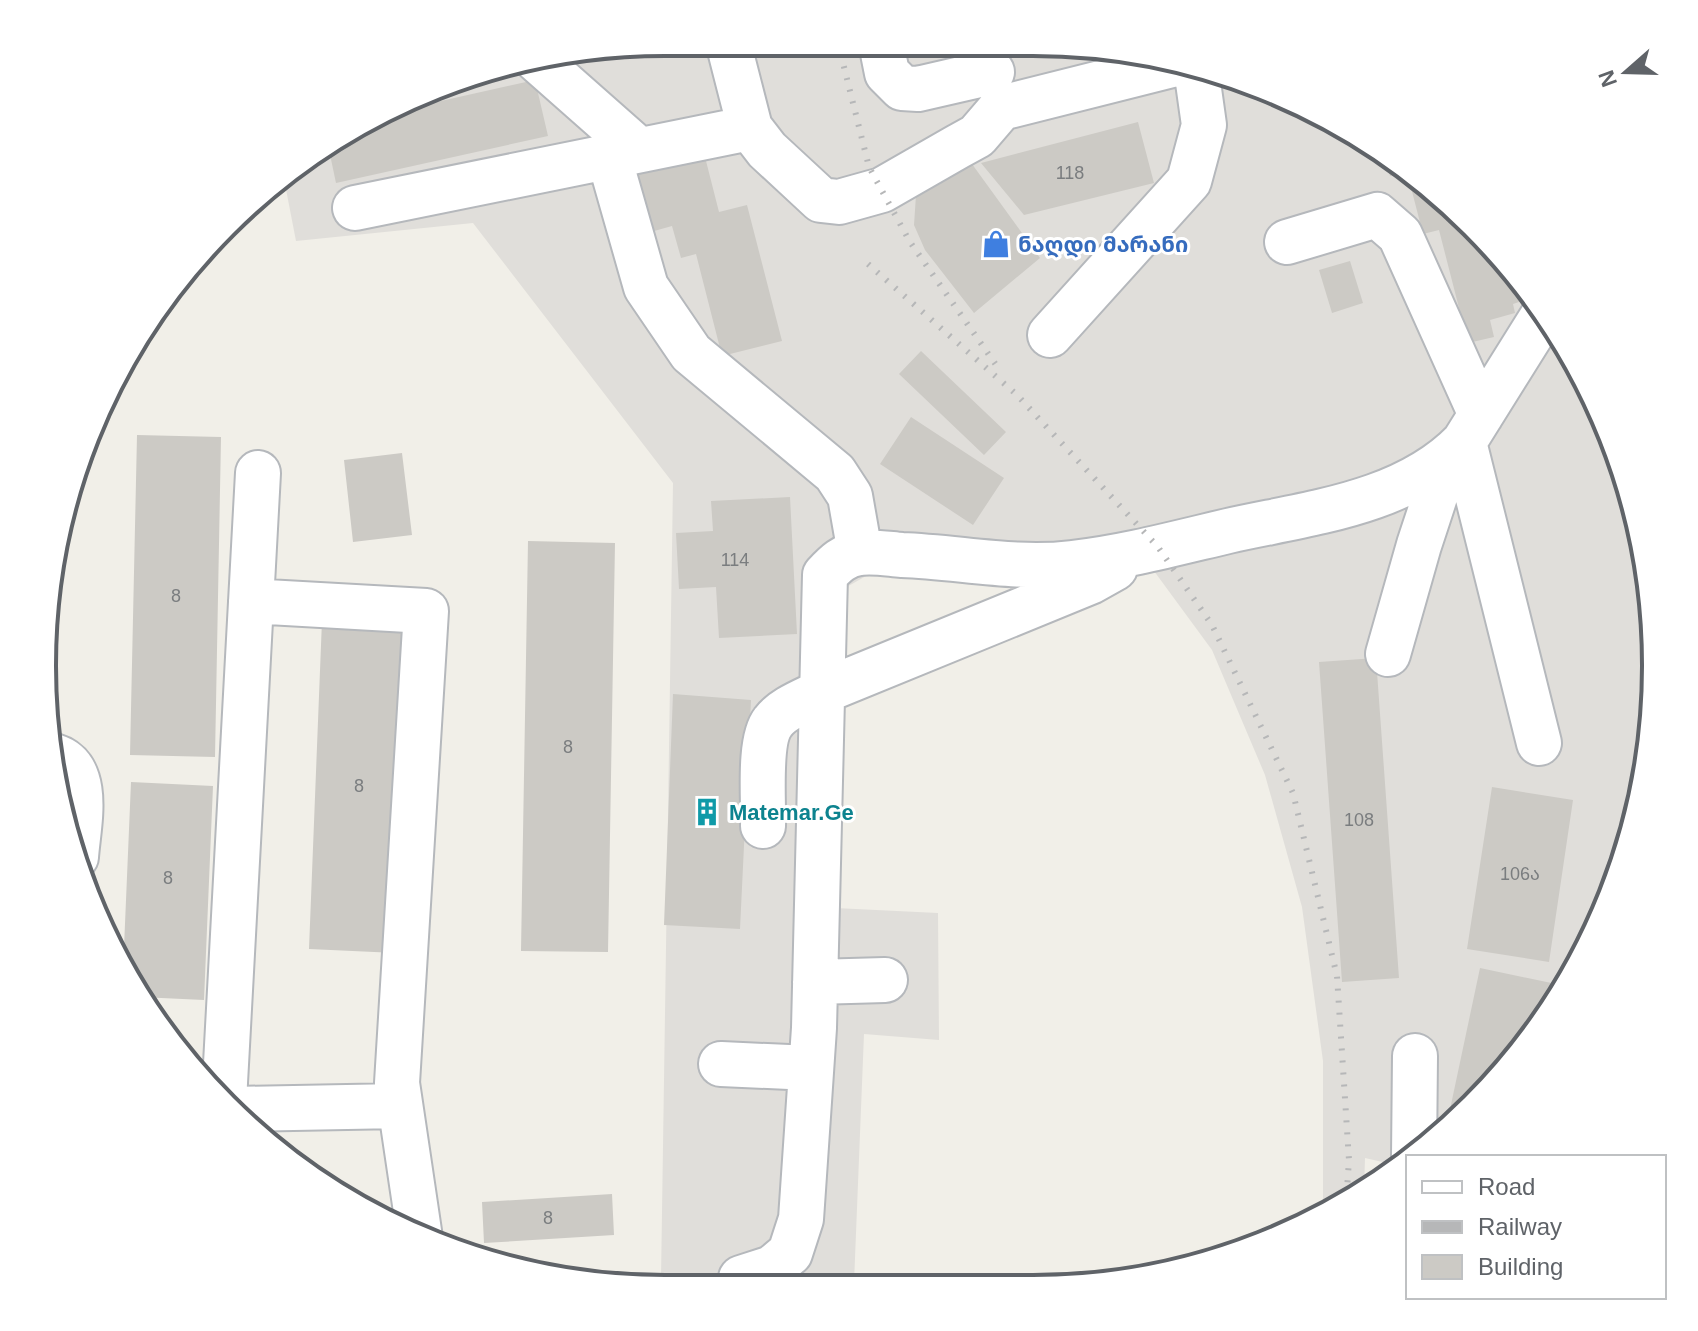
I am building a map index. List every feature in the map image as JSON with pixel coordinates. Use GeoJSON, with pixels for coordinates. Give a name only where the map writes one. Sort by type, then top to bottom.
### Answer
{"type":"FeatureCollection","features":[{"type":"Feature","properties":{"kind":"street"},"geometry":{"type":"LineString","coordinates":[[732,56],[750,128],[767,150],[821,200],[839,202],[882,190],[988,90]]}},
{"type":"Feature","properties":{"kind":"street"},"geometry":{"type":"LineString","coordinates":[[884,56],[887,73],[902,88],[918,89],[988,90],[1151,68]]}},
{"type":"Feature","properties":{"kind":"street"},"geometry":{"type":"LineString","coordinates":[[545,69],[624,154],[646,287],[691,353],[835,473],[850,496],[860,553]]}},
{"type":"Feature","properties":{"kind":"street"},"geometry":{"type":"LineString","coordinates":[[1050,335],[1189,181],[1204,125],[1178,74]]}},
{"type":"Feature","properties":{"kind":"street"},"geometry":{"type":"LineString","coordinates":[[355,208],[750,128]]}},
{"type":"Feature","properties":{"kind":"street"},"geometry":{"type":"LineString","coordinates":[[1287,242],[1377,215],[1400,235],[1464,439],[1539,743]]}},
{"type":"Feature","properties":{"kind":"street"},"geometry":{"type":"LineString","coordinates":[[1388,654],[1419,545],[1464,439],[1537,325]]}},
{"type":"Feature","properties":{"kind":"street"},"geometry":{"type":"LineString","coordinates":[[750,1275],[772,1268],[790,1253],[801,1219],[815,982],[825,575],[840,559],[860,553],[1002,565],[1072,563],[1148,549],[1366,499],[1411,480],[1464,439]]}},
{"type":"Feature","properties":{"kind":"street"},"geometry":{"type":"LineString","coordinates":[[225,1085],[258,473]]}},
{"type":"Feature","properties":{"kind":"street"},"geometry":{"type":"LineString","coordinates":[[763,826],[765,740],[773,722],[787,711],[821,692],[1090,582],[1148,549]]}},
{"type":"Feature","properties":{"kind":"street"},"geometry":{"type":"LineString","coordinates":[[251,601],[426,611],[397,1083],[418,1222]]}},
{"type":"Feature","properties":{"kind":"street"},"geometry":{"type":"LineString","coordinates":[[64,761],[76,772],[80,793],[78,826]]}},
{"type":"Feature","properties":{"kind":"street"},"geometry":{"type":"LineString","coordinates":[[815,982],[885,980]]}},
{"type":"Feature","properties":{"kind":"street"},"geometry":{"type":"LineString","coordinates":[[721,1064],[812,1048]]}},
{"type":"Feature","properties":{"kind":"street"},"geometry":{"type":"LineString","coordinates":[[1414,1141],[1415,1056]]}},
{"type":"Feature","properties":{"kind":"street"},"geometry":{"type":"LineString","coordinates":[[248,1109],[400,1106]]}},
{"type":"Feature","properties":{"kind":"shaded area"},"geometry":{"type":"Polygon","coordinates":[[[1032,56],[1112,61],[1228,88],[1266,102],[1337,138],[1404,182],[1434,207],[1516,294],[1579,396],[1596,432],[1621,508],[1637,586],[1641,626],[1641,705],[1637,745],[1610,861],[1596,899],[1560,970],[1516,1037],[1463,1096],[1434,1124],[1385,1162],[1365,1158],[1364,1176],[1323,1201],[1323,1061],[1302,907],[1265,775],[1212,650],[1154,571],[1052,584],[885,573],[866,576],[845,588],[835,908],[938,913],[939,1040],[864,1034],[854,1275],[661,1275],[673,483],[473,223],[296,241],[286,189],[361,138],[432,102],[470,88],[547,68],[626,57],[1032,56]]]}},
{"type":"Feature","properties":{"kind":"building"},"geometry":{"type":"Polygon","coordinates":[[[949,56],[974,56],[950,62],[949,56]]]}},
{"type":"Feature","properties":{"kind":"building"},"geometry":{"type":"Polygon","coordinates":[[[535,80],[548,136],[336,183],[330,157],[428,104],[535,80]]]}},
{"type":"Feature","properties":{"kind":"building"},"geometry":{"type":"Polygon","coordinates":[[[1138,122],[1154,183],[1024,215],[981,163],[1138,122]]]}},
{"type":"Feature","properties":{"kind":"building"},"geometry":{"type":"Polygon","coordinates":[[[705,157],[719,212],[747,205],[782,341],[722,356],[696,254],[681,258],[672,226],[647,233],[632,175],[705,157]]]}},
{"type":"Feature","properties":{"kind":"building"},"geometry":{"type":"Polygon","coordinates":[[[972,164],[1040,258],[974,313],[925,250],[914,225],[916,195],[952,170],[972,164]]]}},
{"type":"Feature","properties":{"kind":"building"},"geometry":{"type":"Polygon","coordinates":[[[1411,188],[1463,235],[1517,296],[1519,302],[1513,304],[1515,313],[1490,320],[1494,337],[1468,343],[1439,230],[1423,234],[1411,188]]]}},
{"type":"Feature","properties":{"kind":"building"},"geometry":{"type":"Polygon","coordinates":[[[1350,261],[1363,303],[1332,313],[1319,270],[1350,261]]]}},
{"type":"Feature","properties":{"kind":"building"},"geometry":{"type":"Polygon","coordinates":[[[921,351],[1006,432],[984,455],[899,374],[921,351]]]}},
{"type":"Feature","properties":{"kind":"building"},"geometry":{"type":"Polygon","coordinates":[[[911,417],[1004,478],[973,525],[880,464],[911,417]]]}},
{"type":"Feature","properties":{"kind":"building"},"geometry":{"type":"Polygon","coordinates":[[[137,435],[221,437],[215,757],[130,755],[137,435]]]}},
{"type":"Feature","properties":{"kind":"building"},"geometry":{"type":"Polygon","coordinates":[[[402,453],[412,535],[353,542],[344,460],[402,453]]]}},
{"type":"Feature","properties":{"kind":"building"},"geometry":{"type":"Polygon","coordinates":[[[790,497],[797,634],[719,638],[716,587],[679,589],[676,533],[713,531],[711,501],[790,497]]]}},
{"type":"Feature","properties":{"kind":"building"},"geometry":{"type":"Polygon","coordinates":[[[528,541],[615,543],[608,952],[521,951],[528,541]]]}},
{"type":"Feature","properties":{"kind":"building"},"geometry":{"type":"Polygon","coordinates":[[[322,620],[409,624],[396,953],[309,949],[322,620]]]}},
{"type":"Feature","properties":{"kind":"building"},"geometry":{"type":"Polygon","coordinates":[[[1376,658],[1399,978],[1342,982],[1319,662],[1376,658]]]}},
{"type":"Feature","properties":{"kind":"building","name":"Matemar.Ge"},"geometry":{"type":"Polygon","coordinates":[[[673,694],[751,700],[740,929],[664,925],[673,694]]]}},
{"type":"Feature","properties":{"kind":"building"},"geometry":{"type":"Polygon","coordinates":[[[131,782],[213,786],[204,1000],[155,998],[124,944],[131,782]]]}},
{"type":"Feature","properties":{"kind":"building"},"geometry":{"type":"Polygon","coordinates":[[[1492,787],[1573,800],[1549,962],[1467,949],[1492,787]]]}},
{"type":"Feature","properties":{"kind":"building"},"geometry":{"type":"Polygon","coordinates":[[[1480,968],[1552,983],[1516,1037],[1450,1108],[1480,968]]]}},
{"type":"Feature","properties":{"kind":"building"},"geometry":{"type":"Polygon","coordinates":[[[612,1194],[614,1235],[484,1243],[482,1202],[612,1194]]]}},
{"type":"Feature","properties":{"kind":"railway"},"geometry":{"type":"LineString","coordinates":[[841,56],[869,167],[910,242],[1001,372]]}},
{"type":"Feature","properties":{"kind":"railway"},"geometry":{"type":"LineString","coordinates":[[868,264],[1017,395],[1158,547],[1212,625],[1293,793],[1337,976],[1349,1160],[1347,1187]]}},
{"type":"Feature","properties":{"kind":"place","name":"ნაღდი მარანი"},"geometry":{"type":"Point","coordinates":[996,244]}},
{"type":"Feature","properties":{"kind":"place","name":"Matemar.Ge"},"geometry":{"type":"Point","coordinates":[707,812]}}]}
